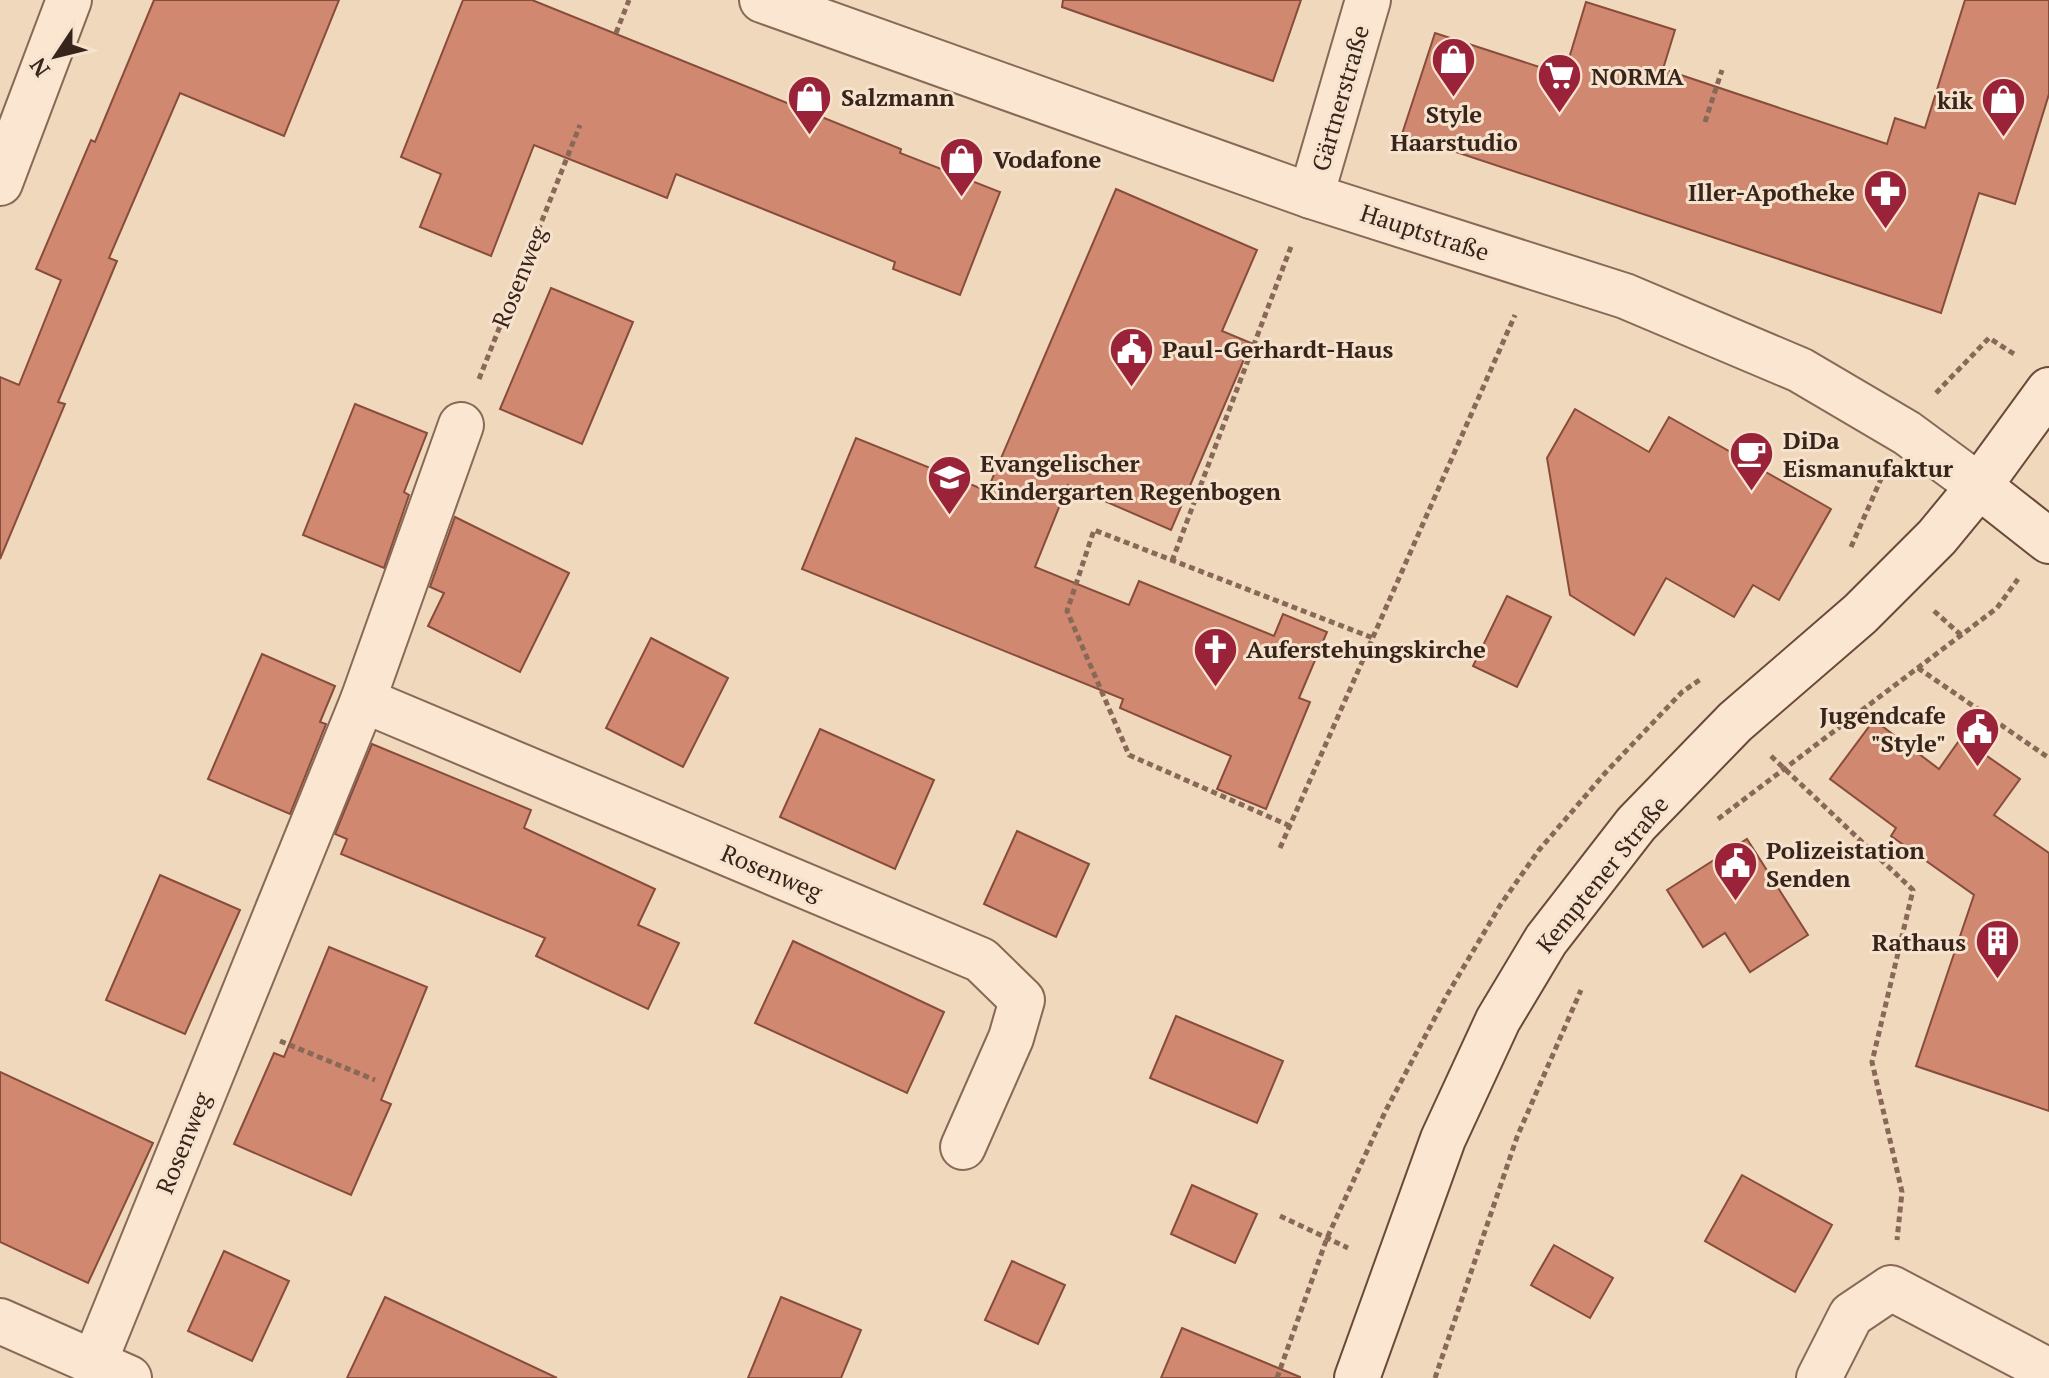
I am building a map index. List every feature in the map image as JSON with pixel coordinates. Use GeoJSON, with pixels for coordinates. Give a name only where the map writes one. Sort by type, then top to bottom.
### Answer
{"type":"FeatureCollection","features":[{"type":"Feature","properties":{"kind":"street"},"geometry":{"type":"LineString","coordinates":[[0,183],[69,0]]}},
{"type":"Feature","properties":{"kind":"street","name":"Hauptstraße"},"geometry":{"type":"LineString","coordinates":[[762,0],[1311,196],[1625,296],[1800,370],[1907,433],[2048,541]]}},
{"type":"Feature","properties":{"kind":"street","name":"Gärtnerstraße"},"geometry":{"type":"LineString","coordinates":[[1311,196],[1368,0]]}},
{"type":"Feature","properties":{"kind":"street","name":"Kemptener Straße"},"geometry":{"type":"LineString","coordinates":[[1357,1378],[1449,1126],[1498,1020],[1546,940],[1636,824],[1735,722],[1870,605],[1937,537],[1979,486],[2049,390]]}},
{"type":"Feature","properties":{"kind":"street","name":"Rosenweg"},"geometry":{"type":"LineString","coordinates":[[112,1370],[232,1021],[363,700],[461,425]]}},
{"type":"Feature","properties":{"kind":"street","name":"Rosenweg"},"geometry":{"type":"LineString","coordinates":[[363,700],[981,960],[1022,1000],[1011,1038],[963,1147]]}},
{"type":"Feature","properties":{"kind":"street"},"geometry":{"type":"LineString","coordinates":[[1819,1378],[1851,1315],[1891,1288],[2049,1371]]}},
{"type":"Feature","properties":{"kind":"street"},"geometry":{"type":"LineString","coordinates":[[0,1321],[112,1370]]}},
{"type":"Feature","properties":{"kind":"path"},"geometry":{"type":"LineString","coordinates":[[616,33],[629,0]]}},
{"type":"Feature","properties":{"kind":"path"},"geometry":{"type":"LineString","coordinates":[[1705,122],[1722,70]]}},
{"type":"Feature","properties":{"kind":"path","name":"Rosenweg"},"geometry":{"type":"LineString","coordinates":[[461,425],[580,125]]}},
{"type":"Feature","properties":{"kind":"path"},"geometry":{"type":"LineString","coordinates":[[1172,561],[1311,196]]}},
{"type":"Feature","properties":{"kind":"path"},"geometry":{"type":"LineString","coordinates":[[1280,848],[1536,267]]}},
{"type":"Feature","properties":{"kind":"path"},"geometry":{"type":"LineString","coordinates":[[1290,826],[1129,755],[1067,611],[1094,530],[1373,638]]}},
{"type":"Feature","properties":{"kind":"path"},"geometry":{"type":"LineString","coordinates":[[1709,826],[1997,608],[2048,541]]}},
{"type":"Feature","properties":{"kind":"path"},"geometry":{"type":"LineString","coordinates":[[1918,668],[2049,758]]}},
{"type":"Feature","properties":{"kind":"path"},"geometry":{"type":"LineString","coordinates":[[1735,722],[1913,890],[1872,1062],[1902,1192],[1891,1288]]}},
{"type":"Feature","properties":{"kind":"path"},"geometry":{"type":"LineString","coordinates":[[1435,1378],[1517,1137],[1584,983]]}},
{"type":"Feature","properties":{"kind":"path"},"geometry":{"type":"LineString","coordinates":[[232,1021],[375,1080]]}},
{"type":"Feature","properties":{"kind":"path"},"geometry":{"type":"LineString","coordinates":[[1280,1216],[1397,1270]]}},
{"type":"Feature","properties":{"kind":"building"},"geometry":{"type":"Polygon","coordinates":[[[154,0],[339,0],[284,136],[180,93],[109,258],[117,261],[58,402],[65,404],[0,559],[0,377],[19,385],[61,280],[36,269],[91,140],[95,142],[154,0]]]}},
{"type":"Feature","properties":{"kind":"building"},"geometry":{"type":"Polygon","coordinates":[[[463,0],[532,0],[1000,192],[960,295],[893,269],[895,262],[676,174],[667,198],[534,145],[491,256],[420,227],[441,174],[401,157],[463,0]]]}},
{"type":"Feature","properties":{"kind":"building"},"geometry":{"type":"Polygon","coordinates":[[[1063,0],[1301,0],[1273,81],[1062,7],[1063,0]]]}},
{"type":"Feature","properties":{"kind":"building"},"geometry":{"type":"Polygon","coordinates":[[[1965,0],[2049,0],[2049,94],[2015,204],[1979,193],[1941,313],[1402,134],[1435,33],[1564,75],[1586,2],[1675,30],[1663,69],[1887,144],[1895,118],[1925,128],[1965,0]]]}},
{"type":"Feature","properties":{"kind":"building"},"geometry":{"type":"Polygon","coordinates":[[[1116,189],[1257,250],[1222,331],[1251,343],[1171,530],[1068,485],[1035,567],[1129,605],[1139,581],[1274,636],[1283,614],[1327,632],[1299,698],[1310,702],[1266,809],[1217,789],[1231,756],[1120,708],[1123,699],[802,569],[856,438],[987,491],[1116,189]]]}},
{"type":"Feature","properties":{"kind":"building"},"geometry":{"type":"Polygon","coordinates":[[[551,288],[633,322],[582,444],[500,409],[551,288]]]}},
{"type":"Feature","properties":{"kind":"building"},"geometry":{"type":"Polygon","coordinates":[[[355,404],[427,433],[404,492],[409,495],[384,568],[303,535],[355,404]]]}},
{"type":"Feature","properties":{"kind":"building"},"geometry":{"type":"Polygon","coordinates":[[[1575,409],[1649,452],[1669,417],[1831,509],[1779,600],[1753,585],[1734,617],[1666,578],[1634,635],[1570,595],[1547,458],[1575,409]]]}},
{"type":"Feature","properties":{"kind":"building"},"geometry":{"type":"Polygon","coordinates":[[[455,517],[569,573],[520,672],[428,626],[444,593],[430,587],[455,517]]]}},
{"type":"Feature","properties":{"kind":"building"},"geometry":{"type":"Polygon","coordinates":[[[1507,596],[1551,617],[1517,687],[1473,666],[1507,596]]]}},
{"type":"Feature","properties":{"kind":"building"},"geometry":{"type":"Polygon","coordinates":[[[651,638],[728,678],[683,767],[606,728],[651,638]]]}},
{"type":"Feature","properties":{"kind":"building"},"geometry":{"type":"Polygon","coordinates":[[[262,654],[335,686],[320,722],[326,724],[290,814],[208,779],[262,654]]]}},
{"type":"Feature","properties":{"kind":"building","name":"Rathaus"},"geometry":{"type":"Polygon","coordinates":[[[1874,720],[1939,769],[1961,738],[2020,779],[1994,815],[2049,853],[2049,1111],[1916,1066],[1974,895],[1891,836],[1896,828],[1830,779],[1874,720]]]}},
{"type":"Feature","properties":{"kind":"building"},"geometry":{"type":"Polygon","coordinates":[[[820,729],[934,780],[895,869],[780,817],[820,729]]]}},
{"type":"Feature","properties":{"kind":"building"},"geometry":{"type":"Polygon","coordinates":[[[372,744],[531,810],[524,828],[655,889],[638,925],[679,943],[648,1009],[536,956],[545,938],[341,854],[347,839],[335,834],[372,744]]]}},
{"type":"Feature","properties":{"kind":"building"},"geometry":{"type":"Polygon","coordinates":[[[1017,831],[1089,864],[1056,937],[984,904],[1017,831]]]}},
{"type":"Feature","properties":{"kind":"building"},"geometry":{"type":"Polygon","coordinates":[[[1747,839],[1808,935],[1750,972],[1725,933],[1703,947],[1667,890],[1747,839]]]}},
{"type":"Feature","properties":{"kind":"building"},"geometry":{"type":"Polygon","coordinates":[[[160,875],[240,910],[185,1034],[106,1000],[160,875]]]}},
{"type":"Feature","properties":{"kind":"building"},"geometry":{"type":"Polygon","coordinates":[[[793,941],[944,1012],[907,1093],[755,1023],[793,941]]]}},
{"type":"Feature","properties":{"kind":"building"},"geometry":{"type":"Polygon","coordinates":[[[329,947],[427,987],[381,1100],[391,1104],[351,1195],[234,1144],[274,1053],[284,1057],[329,947]]]}},
{"type":"Feature","properties":{"kind":"building"},"geometry":{"type":"Polygon","coordinates":[[[1176,1016],[1283,1061],[1257,1123],[1150,1078],[1176,1016]]]}},
{"type":"Feature","properties":{"kind":"building"},"geometry":{"type":"Polygon","coordinates":[[[0,1072],[153,1143],[88,1283],[0,1242],[0,1072]]]}},
{"type":"Feature","properties":{"kind":"building"},"geometry":{"type":"Polygon","coordinates":[[[1742,1175],[1832,1225],[1795,1292],[1705,1241],[1742,1175]]]}},
{"type":"Feature","properties":{"kind":"building"},"geometry":{"type":"Polygon","coordinates":[[[1192,1185],[1257,1214],[1235,1263],[1171,1234],[1192,1185]]]}},
{"type":"Feature","properties":{"kind":"building"},"geometry":{"type":"Polygon","coordinates":[[[1554,1245],[1613,1278],[1590,1318],[1531,1285],[1554,1245]]]}},
{"type":"Feature","properties":{"kind":"building"},"geometry":{"type":"Polygon","coordinates":[[[224,1251],[289,1281],[252,1361],[188,1331],[224,1251]]]}},
{"type":"Feature","properties":{"kind":"building"},"geometry":{"type":"Polygon","coordinates":[[[1012,1261],[1065,1285],[1038,1344],[985,1320],[1012,1261]]]}},
{"type":"Feature","properties":{"kind":"building"},"geometry":{"type":"Polygon","coordinates":[[[385,1297],[557,1378],[347,1378],[385,1297]]]}},
{"type":"Feature","properties":{"kind":"building"},"geometry":{"type":"Polygon","coordinates":[[[781,1297],[861,1330],[841,1378],[748,1378],[781,1297]]]}},
{"type":"Feature","properties":{"kind":"building"},"geometry":{"type":"Polygon","coordinates":[[[1182,1328],[1300,1377],[1300,1378],[1161,1378],[1182,1328]]]}},
{"type":"Feature","properties":{"kind":"place","name":"Style Haarstudio"},"geometry":{"type":"Point","coordinates":[1454,99]}},
{"type":"Feature","properties":{"kind":"place","name":"NORMA"},"geometry":{"type":"Point","coordinates":[1560,115]}},
{"type":"Feature","properties":{"kind":"place","name":"Salzmann"},"geometry":{"type":"Point","coordinates":[810,136]}},
{"type":"Feature","properties":{"kind":"place","name":"kik"},"geometry":{"type":"Point","coordinates":[2004,139]}},
{"type":"Feature","properties":{"kind":"place","name":"Vodafone"},"geometry":{"type":"Point","coordinates":[962,198]}},
{"type":"Feature","properties":{"kind":"place","name":"Iller-Apotheke"},"geometry":{"type":"Point","coordinates":[1886,231]}},
{"type":"Feature","properties":{"kind":"place","name":"Paul-Gerhardt-Haus"},"geometry":{"type":"Point","coordinates":[1131,388]}},
{"type":"Feature","properties":{"kind":"place","name":"DiDa Eismanufaktur"},"geometry":{"type":"Point","coordinates":[1752,493]}},
{"type":"Feature","properties":{"kind":"place","name":"Evangelischer Kindergarten Regenbogen"},"geometry":{"type":"Point","coordinates":[949,516]}},
{"type":"Feature","properties":{"kind":"place","name":"Auferstehungskirche"},"geometry":{"type":"Point","coordinates":[1215,688]}},
{"type":"Feature","properties":{"kind":"place","name":"Jugendcafe \"Style\""},"geometry":{"type":"Point","coordinates":[1977,768]}},
{"type":"Feature","properties":{"kind":"place","name":"Polizeistation Senden"},"geometry":{"type":"Point","coordinates":[1735,903]}},
{"type":"Feature","properties":{"kind":"place","name":"Rathaus"},"geometry":{"type":"Point","coordinates":[1997,981]}}]}
